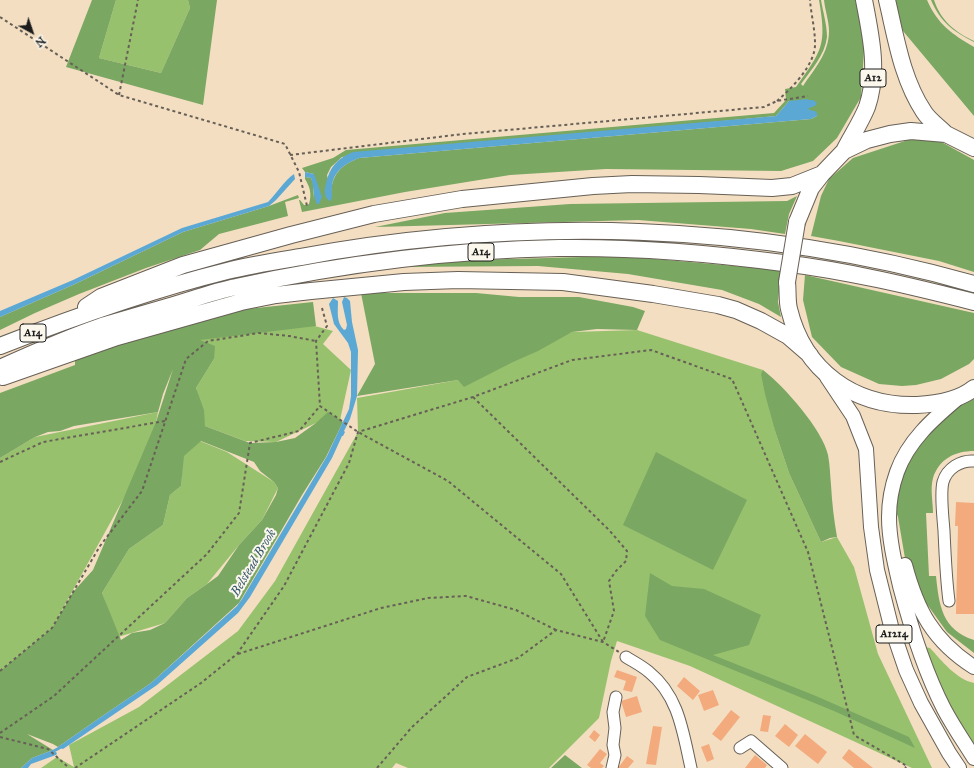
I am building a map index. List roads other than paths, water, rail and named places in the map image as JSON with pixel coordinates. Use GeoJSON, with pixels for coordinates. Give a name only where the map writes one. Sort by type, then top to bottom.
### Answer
{"type":"FeatureCollection","features":[{"type":"Feature","properties":{"kind":"highway","name":"A12"},"geometry":{"type":"LineString","coordinates":[[844,151],[867,107],[874,73],[872,43],[864,0]]}},
{"type":"Feature","properties":{"kind":"highway","name":"A12"},"geometry":{"type":"LineString","coordinates":[[887,0],[901,58],[913,92],[925,114],[946,134]]}},
{"type":"Feature","properties":{"kind":"highway"},"geometry":{"type":"LineString","coordinates":[[969,392],[931,404],[891,404],[870,400],[835,382],[823,371],[810,355],[797,332],[789,308],[787,282],[797,222],[811,188],[844,151],[867,140],[890,134],[911,131],[946,134],[974,148]]}},
{"type":"Feature","properties":{"kind":"highway","name":"A14"},"geometry":{"type":"LineString","coordinates":[[66,320],[101,296],[183,265],[374,214],[462,199],[593,186],[632,184],[772,188],[792,186],[822,174]]}},
{"type":"Feature","properties":{"kind":"highway","name":"A14"},"geometry":{"type":"LineString","coordinates":[[0,346],[66,320],[134,297],[228,270],[339,250],[419,239],[501,232],[587,230],[634,231],[697,235],[786,244],[872,260],[937,274],[974,284]]}},
{"type":"Feature","properties":{"kind":"highway","name":"A14"},"geometry":{"type":"LineString","coordinates":[[0,368],[39,350],[100,327],[234,287],[361,264],[500,250],[560,248],[672,251],[784,263],[913,286],[974,302]]}},
{"type":"Feature","properties":{"kind":"highway"},"geometry":{"type":"LineString","coordinates":[[0,378],[117,337],[241,302],[276,295],[311,291],[404,282],[458,280],[562,282],[653,294],[718,305],[736,310],[761,321],[788,336],[810,355]]}},
{"type":"Feature","properties":{"kind":"main road","name":"A1214"},"geometry":{"type":"LineString","coordinates":[[823,371],[853,416],[866,449],[871,527],[877,570],[891,626],[906,670],[921,703],[948,753],[959,768]]}},
{"type":"Feature","properties":{"kind":"main road","name":"A1214"},"geometry":{"type":"LineString","coordinates":[[969,392],[936,416],[906,454],[892,489],[889,517],[896,568],[908,619],[924,664],[944,708],[974,758]]}},
{"type":"Feature","properties":{"kind":"main road"},"geometry":{"type":"LineString","coordinates":[[889,517],[896,534],[911,590],[920,610],[945,644],[959,658],[974,667]]}},
{"type":"Feature","properties":{"kind":"street"},"geometry":{"type":"LineString","coordinates":[[949,601],[942,512],[943,481],[946,475],[956,465],[974,461]]}},
{"type":"Feature","properties":{"kind":"street"},"geometry":{"type":"LineString","coordinates":[[626,657],[650,672],[666,690],[679,715],[691,768]]}},
{"type":"Feature","properties":{"kind":"street"},"geometry":{"type":"LineString","coordinates":[[612,768],[615,755],[613,745],[615,728],[613,712],[616,697]]}},
{"type":"Feature","properties":{"kind":"street"},"geometry":{"type":"LineString","coordinates":[[740,748],[751,741],[782,768]]}},
{"type":"Feature","properties":{"kind":"water"},"geometry":{"type":"Polygon","coordinates":[[[808,99],[817,103],[815,106],[809,108],[809,110],[817,113],[817,116],[811,119],[359,158],[337,172],[333,181],[331,200],[329,201],[325,193],[327,178],[332,168],[339,160],[353,152],[776,116],[789,101],[808,99]]]}},
{"type":"Feature","properties":{"kind":"water"},"geometry":{"type":"Polygon","coordinates":[[[305,172],[314,174],[322,197],[319,204],[317,204],[316,201],[311,178],[305,177],[305,172]]]}},
{"type":"Feature","properties":{"kind":"water"},"geometry":{"type":"Polygon","coordinates":[[[294,174],[295,179],[269,206],[183,232],[75,284],[0,317],[0,311],[73,280],[182,228],[268,202],[294,174]]]}},
{"type":"Feature","properties":{"kind":"water"},"geometry":{"type":"Polygon","coordinates":[[[344,297],[350,301],[352,322],[358,350],[357,396],[350,419],[332,458],[250,597],[238,613],[157,685],[63,749],[58,747],[151,683],[237,606],[242,599],[327,456],[349,409],[351,396],[351,352],[348,343],[334,324],[329,304],[333,298],[338,301],[339,320],[341,327],[344,330],[346,329],[347,325],[342,302],[344,297]]]}},
{"type":"Feature","properties":{"kind":"water"},"geometry":{"type":"Polygon","coordinates":[[[53,750],[57,753],[56,755],[31,764],[28,768],[21,768],[32,758],[53,750]]]}},
{"type":"Feature","properties":{"kind":"waterway","name":"Belstead Brook"},"geometry":{"type":"LineString","coordinates":[[52,752],[63,746]]}}]}
